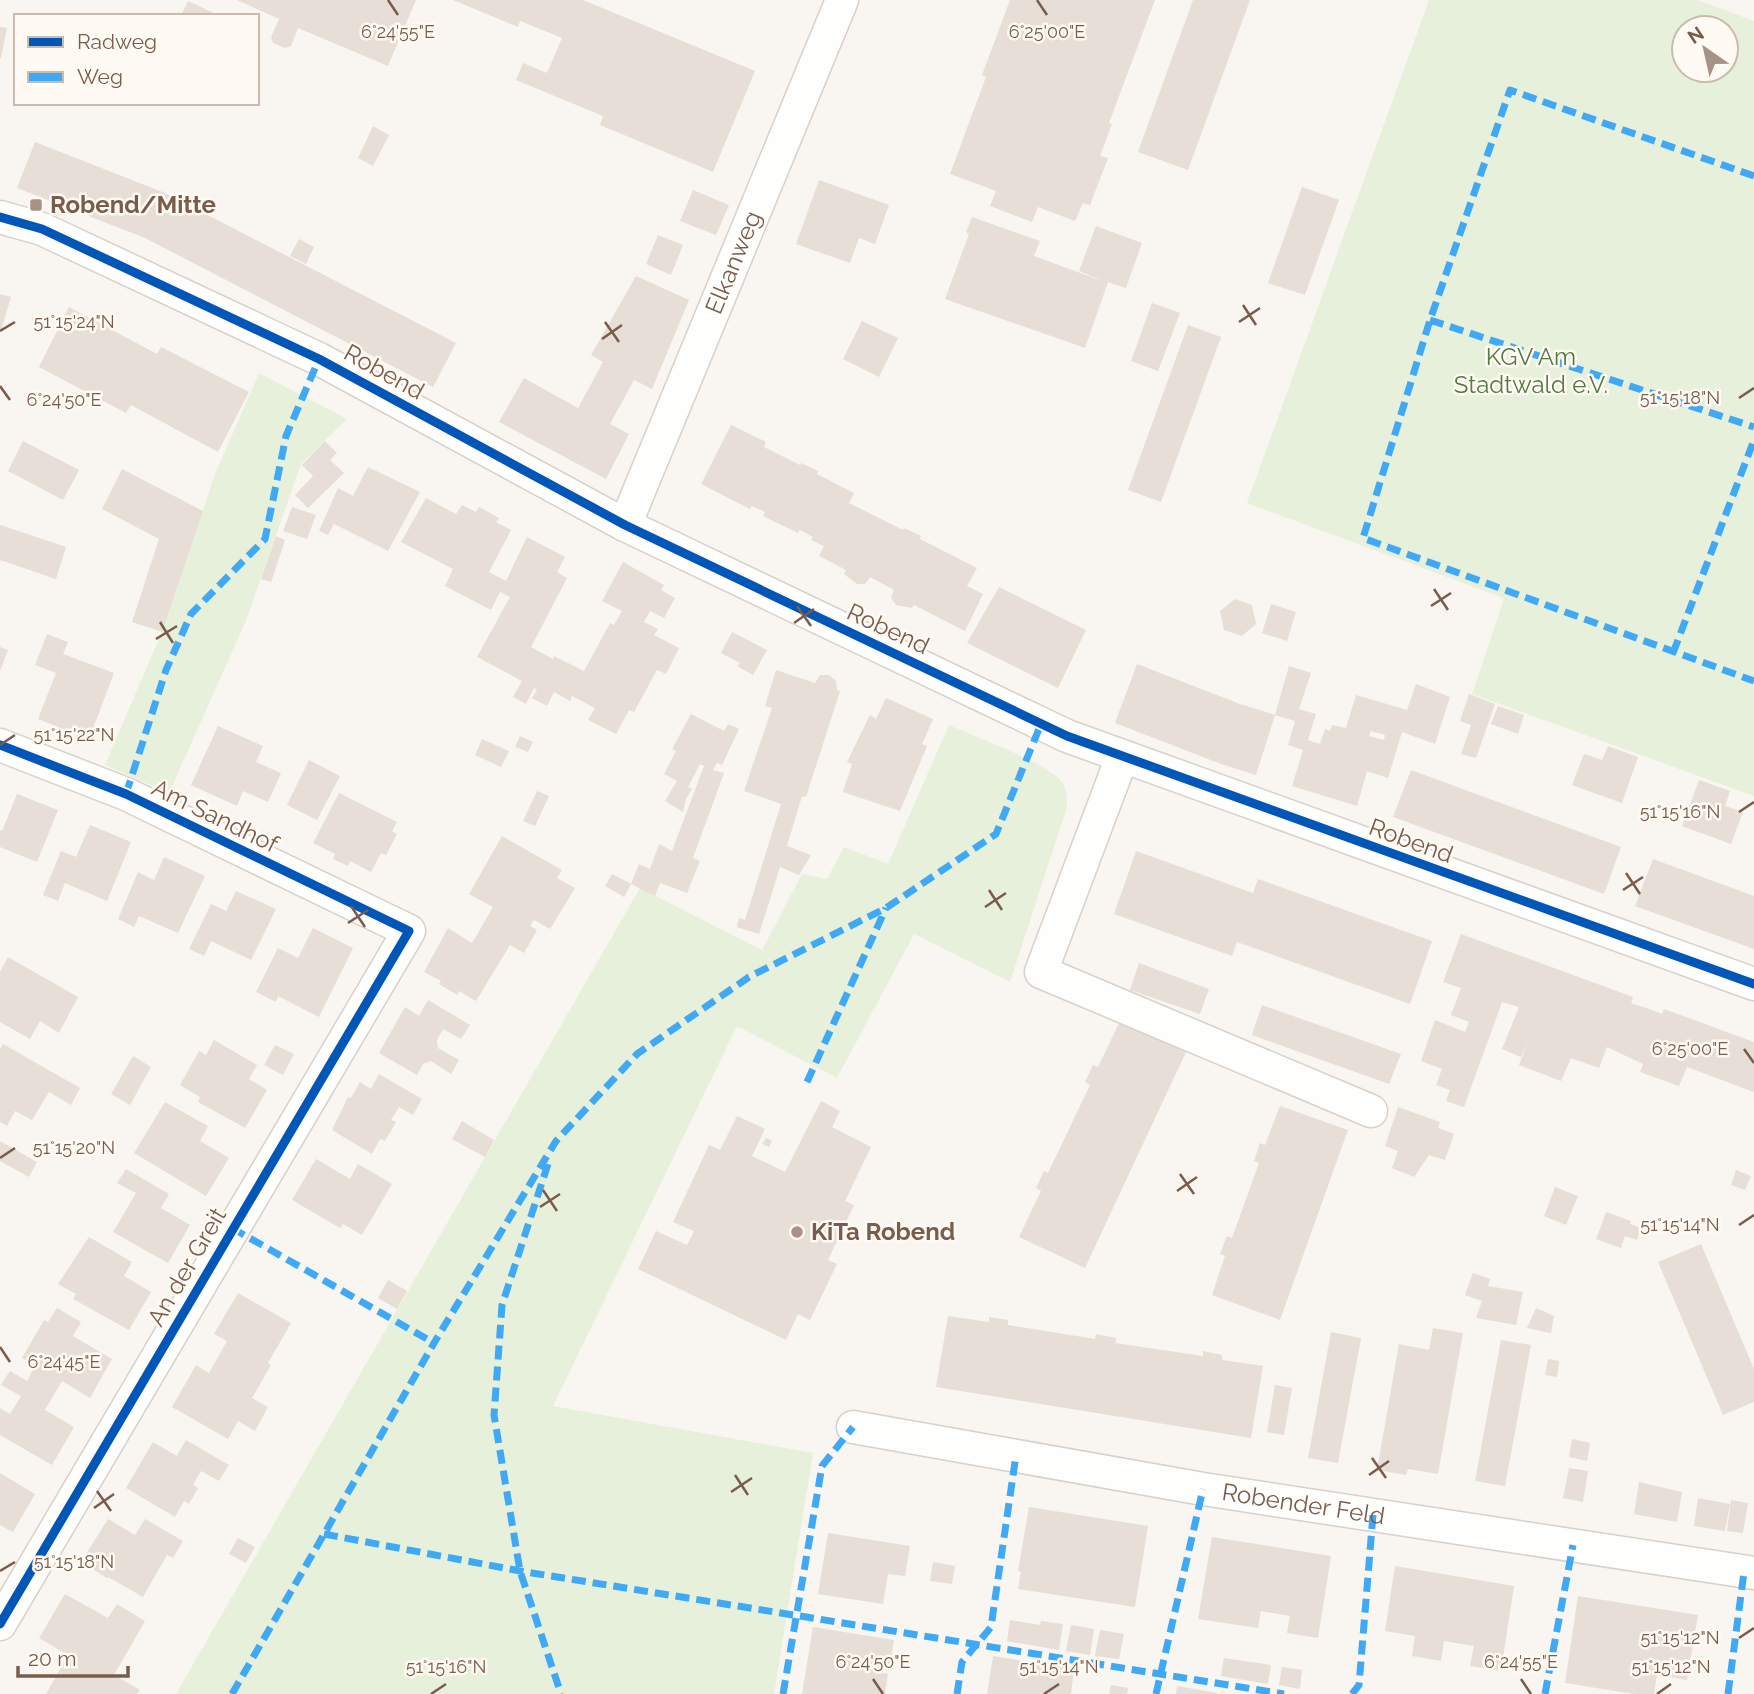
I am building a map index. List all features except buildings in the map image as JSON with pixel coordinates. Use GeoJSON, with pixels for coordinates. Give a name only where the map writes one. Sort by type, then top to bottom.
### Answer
{"type":"FeatureCollection","features":[{"type":"Feature","properties":{"kind":"street","name":"Elkanweg"},"geometry":{"type":"LineString","coordinates":[[625,525],[842,0]]}},
{"type":"Feature","properties":{"kind":"street","name":"Robend"},"geometry":{"type":"LineString","coordinates":[[0,217],[42,229],[319,359],[625,525],[1041,724],[1122,757],[1754,984]]}},
{"type":"Feature","properties":{"kind":"street","name":"Am Sandhof"},"geometry":{"type":"LineString","coordinates":[[0,745],[126,794],[409,931]]}},
{"type":"Feature","properties":{"kind":"street"},"geometry":{"type":"LineString","coordinates":[[1122,757],[1041,972],[1371,1111]]}},
{"type":"Feature","properties":{"kind":"street","name":"An der Greit"},"geometry":{"type":"LineString","coordinates":[[0,1624],[409,931]]}},
{"type":"Feature","properties":{"kind":"street","name":"Robender Feld"},"geometry":{"type":"LineString","coordinates":[[853,1427],[1203,1489],[1754,1573]]}},
{"type":"Feature","properties":{"kind":"green space","name":"KGV Am Stadtwald e.V."},"geometry":{"type":"Polygon","coordinates":[[[1429,0],[1698,0],[1735,14],[1670,14],[1670,84],[1740,84],[1740,16],[1754,21],[1754,796],[1472,694],[1504,598],[1247,503],[1429,0]]]}},
{"type":"Feature","properties":{"kind":"green space"},"geometry":{"type":"Polygon","coordinates":[[[259,373],[347,419],[301,464],[245,623],[169,793],[105,765],[162,632],[215,474],[259,373]]]}},
{"type":"Feature","properties":{"kind":"green space"},"geometry":{"type":"Polygon","coordinates":[[[949,725],[1042,767],[1054,774],[1066,790],[1067,807],[1010,982],[914,934],[837,1078],[737,1026],[553,1406],[813,1453],[774,1694],[176,1694],[640,888],[762,950],[802,874],[827,879],[844,847],[888,864],[949,725]]]}},
{"type":"Feature","properties":{"kind":"marked path"},"geometry":{"type":"LineString","coordinates":[[1754,176],[1510,90],[1430,320],[1363,538],[1754,681]]}},
{"type":"Feature","properties":{"kind":"marked path"},"geometry":{"type":"LineString","coordinates":[[1430,320],[1754,427]]}},
{"type":"Feature","properties":{"kind":"marked path"},"geometry":{"type":"LineString","coordinates":[[126,794],[166,670],[191,614],[265,539],[286,436],[319,359]]}},
{"type":"Feature","properties":{"kind":"marked path"},"geometry":{"type":"LineString","coordinates":[[1673,653],[1754,440]]}},
{"type":"Feature","properties":{"kind":"marked path"},"geometry":{"type":"LineString","coordinates":[[232,1694],[434,1343],[556,1141],[637,1054],[749,977],[886,908],[996,834],[1041,724]]}},
{"type":"Feature","properties":{"kind":"marked path"},"geometry":{"type":"LineString","coordinates":[[807,1082],[886,908]]}},
{"type":"Feature","properties":{"kind":"marked path"},"geometry":{"type":"LineString","coordinates":[[548,1164],[502,1305],[494,1415],[520,1571],[561,1694]]}},
{"type":"Feature","properties":{"kind":"marked path"},"geometry":{"type":"LineString","coordinates":[[232,1228],[434,1343]]}},
{"type":"Feature","properties":{"kind":"marked path"},"geometry":{"type":"LineString","coordinates":[[783,1694],[822,1466],[853,1427]]}},
{"type":"Feature","properties":{"kind":"marked path"},"geometry":{"type":"LineString","coordinates":[[957,1694],[962,1662],[991,1627],[1016,1455]]}},
{"type":"Feature","properties":{"kind":"marked path"},"geometry":{"type":"LineString","coordinates":[[1156,1694],[1203,1489]]}},
{"type":"Feature","properties":{"kind":"marked path"},"geometry":{"type":"LineString","coordinates":[[1352,1694],[1359,1685],[1373,1515]]}},
{"type":"Feature","properties":{"kind":"marked path"},"geometry":{"type":"LineString","coordinates":[[324,1534],[520,1571],[1284,1694]]}},
{"type":"Feature","properties":{"kind":"marked path"},"geometry":{"type":"LineString","coordinates":[[1545,1694],[1573,1545]]}},
{"type":"Feature","properties":{"kind":"marked path"},"geometry":{"type":"LineString","coordinates":[[1728,1694],[1744,1572]]}},
{"type":"Feature","properties":{"kind":"cycle path"},"geometry":{"type":"LineString","coordinates":[[0,217],[42,229],[319,359],[625,525],[1067,736],[1754,984]]}},
{"type":"Feature","properties":{"kind":"cycle path"},"geometry":{"type":"LineString","coordinates":[[0,745],[126,794],[409,931],[0,1624]]}},
{"type":"Feature","properties":{"kind":"place","name":"Robend/Mitte"},"geometry":{"type":"Point","coordinates":[36,205]}},
{"type":"Feature","properties":{"kind":"place","name":"KiTa Robend"},"geometry":{"type":"Point","coordinates":[797,1232]}}]}
